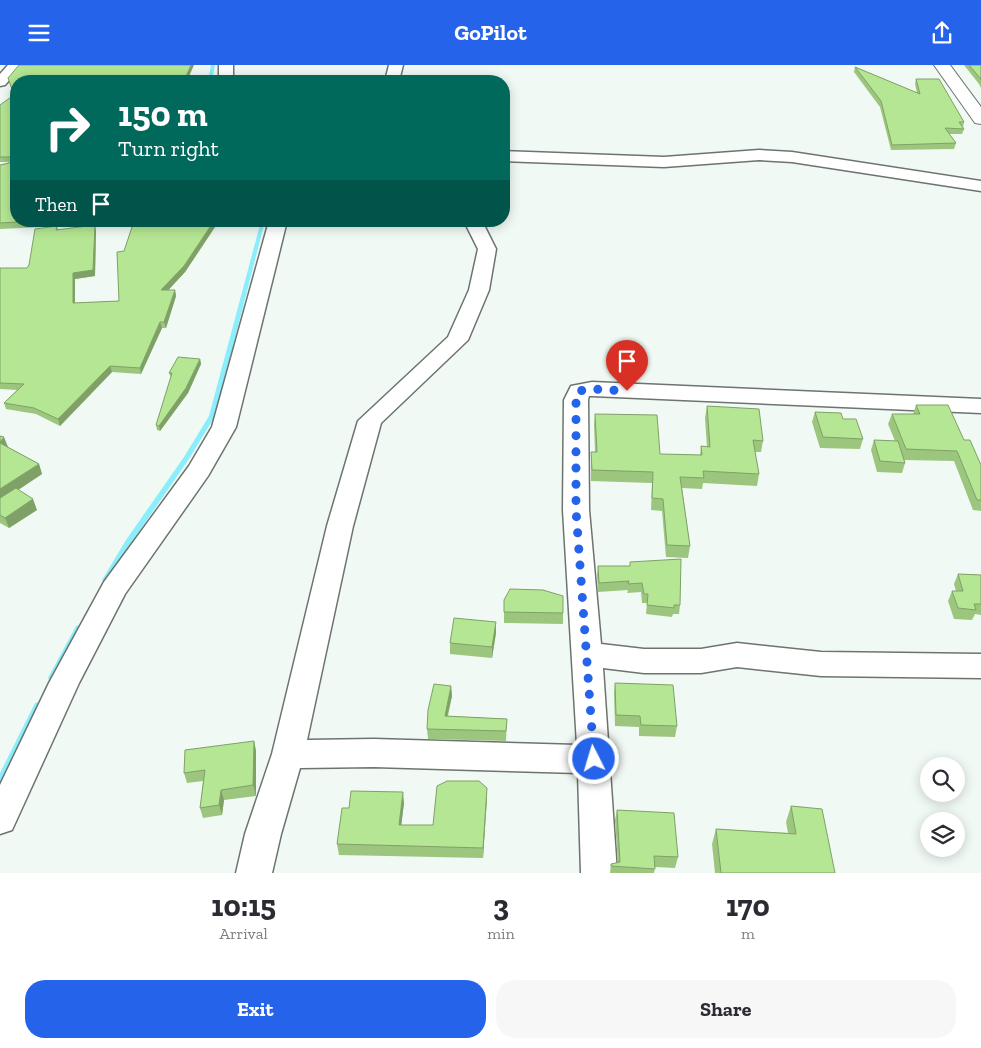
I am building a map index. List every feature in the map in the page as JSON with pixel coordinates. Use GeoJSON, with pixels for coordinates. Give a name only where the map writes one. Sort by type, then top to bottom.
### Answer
{"type":"FeatureCollection","features":[{"type":"Feature","properties":{"kind":"main road"},"geometry":{"type":"LineString","coordinates":[[942,65],[981,119]]}},
{"type":"Feature","properties":{"kind":"street"},"geometry":{"type":"LineString","coordinates":[[0,82],[16,65]]}},
{"type":"Feature","properties":{"kind":"street"},"geometry":{"type":"LineString","coordinates":[[510,156],[664,162],[760,155],[792,157],[981,186]]}},
{"type":"Feature","properties":{"kind":"street"},"geometry":{"type":"LineString","coordinates":[[0,819],[64,683],[114,589],[199,470],[224,427],[276,227]]}},
{"type":"Feature","properties":{"kind":"street"},"geometry":{"type":"LineString","coordinates":[[254,873],[288,753],[340,526],[370,421],[456,340],[480,289],[487,249],[476,227]]}},
{"type":"Feature","properties":{"kind":"street"},"geometry":{"type":"LineString","coordinates":[[599,873],[594,759],[576,510],[576,400],[578,391],[592,389],[981,406]]}},
{"type":"Feature","properties":{"kind":"street"},"geometry":{"type":"LineString","coordinates":[[586,654],[644,661],[701,661],[737,655],[821,664],[981,666]]}},
{"type":"Feature","properties":{"kind":"street"},"geometry":{"type":"LineString","coordinates":[[288,753],[374,753],[594,759]]}},
{"type":"Feature","properties":{"kind":"building"},"geometry":{"type":"Polygon","coordinates":[[[19,65],[191,65],[187,75],[11,75],[19,65]]]}},
{"type":"Feature","properties":{"kind":"building"},"geometry":{"type":"Polygon","coordinates":[[[969,65],[981,65],[981,79],[969,65]]]}},
{"type":"Feature","properties":{"kind":"building"},"geometry":{"type":"Polygon","coordinates":[[[855,67],[920,94],[916,79],[939,79],[964,122],[959,122],[964,129],[945,128],[956,143],[892,145],[881,101],[855,67]]]}},
{"type":"Feature","properties":{"kind":"building"},"geometry":{"type":"Polygon","coordinates":[[[10,98],[10,157],[0,157],[0,105],[10,98]]]}},
{"type":"Feature","properties":{"kind":"building"},"geometry":{"type":"Polygon","coordinates":[[[10,163],[10,222],[0,223],[0,165],[10,163]]]}},
{"type":"Feature","properties":{"kind":"building"},"geometry":{"type":"Polygon","coordinates":[[[57,227],[56,230],[95,227],[93,270],[73,273],[73,303],[119,301],[117,252],[124,251],[132,227],[210,227],[184,266],[161,290],[175,290],[164,322],[160,322],[140,368],[110,366],[58,419],[34,408],[4,403],[24,384],[0,383],[0,268],[27,268],[35,229],[57,227]]]}},
{"type":"Feature","properties":{"kind":"building"},"geometry":{"type":"Polygon","coordinates":[[[178,357],[200,359],[186,388],[159,426],[156,425],[172,373],[169,373],[178,357]]]}},
{"type":"Feature","properties":{"kind":"building"},"geometry":{"type":"Polygon","coordinates":[[[916,405],[948,405],[964,440],[970,440],[981,465],[981,500],[977,500],[957,451],[906,449],[892,414],[920,414],[916,405]]]}},
{"type":"Feature","properties":{"kind":"building"},"geometry":{"type":"Polygon","coordinates":[[[707,406],[759,409],[763,441],[753,440],[759,474],[703,471],[704,478],[680,477],[690,546],[667,545],[663,499],[652,498],[653,472],[592,470],[591,452],[597,452],[595,414],[657,415],[660,454],[702,455],[701,446],[710,447],[707,406]]]}},
{"type":"Feature","properties":{"kind":"building"},"geometry":{"type":"Polygon","coordinates":[[[815,412],[841,413],[843,419],[856,419],[863,439],[823,437],[815,412]]]}},
{"type":"Feature","properties":{"kind":"building"},"geometry":{"type":"Polygon","coordinates":[[[874,440],[898,441],[905,463],[880,461],[874,440]]]}},
{"type":"Feature","properties":{"kind":"building"},"geometry":{"type":"Polygon","coordinates":[[[0,443],[39,464],[0,489],[0,443]]]}},
{"type":"Feature","properties":{"kind":"building"},"geometry":{"type":"Polygon","coordinates":[[[16,488],[33,499],[5,518],[0,515],[0,498],[16,488]]]}},
{"type":"Feature","properties":{"kind":"building"},"geometry":{"type":"Polygon","coordinates":[[[681,559],[680,605],[674,605],[674,608],[647,605],[648,594],[644,594],[642,583],[628,584],[629,581],[599,583],[598,566],[630,566],[630,562],[681,559]]]}},
{"type":"Feature","properties":{"kind":"building"},"geometry":{"type":"Polygon","coordinates":[[[958,574],[981,575],[981,604],[974,604],[976,610],[958,608],[952,591],[963,591],[958,574]]]}},
{"type":"Feature","properties":{"kind":"building"},"geometry":{"type":"Polygon","coordinates":[[[510,589],[543,590],[563,596],[563,613],[504,612],[504,600],[510,589]]]}},
{"type":"Feature","properties":{"kind":"building"},"geometry":{"type":"Polygon","coordinates":[[[454,618],[496,622],[492,647],[450,643],[454,618]]]}},
{"type":"Feature","properties":{"kind":"building"},"geometry":{"type":"Polygon","coordinates":[[[615,683],[673,685],[677,726],[641,725],[640,716],[616,715],[615,683]]]}},
{"type":"Feature","properties":{"kind":"building"},"geometry":{"type":"Polygon","coordinates":[[[434,684],[451,686],[445,716],[507,719],[506,731],[427,729],[428,710],[434,684]]]}},
{"type":"Feature","properties":{"kind":"building"},"geometry":{"type":"Polygon","coordinates":[[[254,741],[253,785],[221,790],[219,805],[200,808],[205,770],[184,773],[185,750],[254,741]]]}},
{"type":"Feature","properties":{"kind":"building"},"geometry":{"type":"Polygon","coordinates":[[[447,781],[479,781],[487,788],[483,848],[337,844],[342,808],[349,808],[351,791],[403,792],[399,825],[433,825],[437,786],[447,781]]]}},
{"type":"Feature","properties":{"kind":"building"},"geometry":{"type":"Polygon","coordinates":[[[791,806],[822,809],[835,873],[721,873],[716,829],[796,834],[791,806]]]}},
{"type":"Feature","properties":{"kind":"building"},"geometry":{"type":"Polygon","coordinates":[[[617,810],[674,813],[678,857],[654,856],[655,869],[611,866],[611,864],[620,862],[617,810]]]}},
{"type":"Feature","properties":{"kind":"waterway"},"geometry":{"type":"LineString","coordinates":[[211,75],[213,65]]}},
{"type":"Feature","properties":{"kind":"waterway"},"geometry":{"type":"LineString","coordinates":[[106,580],[128,542],[187,458],[212,416],[261,227]]}},
{"type":"Feature","properties":{"kind":"waterway"},"geometry":{"type":"LineString","coordinates":[[52,678],[79,628]]}},
{"type":"Feature","properties":{"kind":"waterway"},"geometry":{"type":"LineString","coordinates":[[0,782],[38,705]]}},
{"type":"Feature","properties":{"kind":"route"},"geometry":{"type":"LineString","coordinates":[[594,759],[576,510],[576,400],[578,391],[592,389],[627,391]]}}]}
